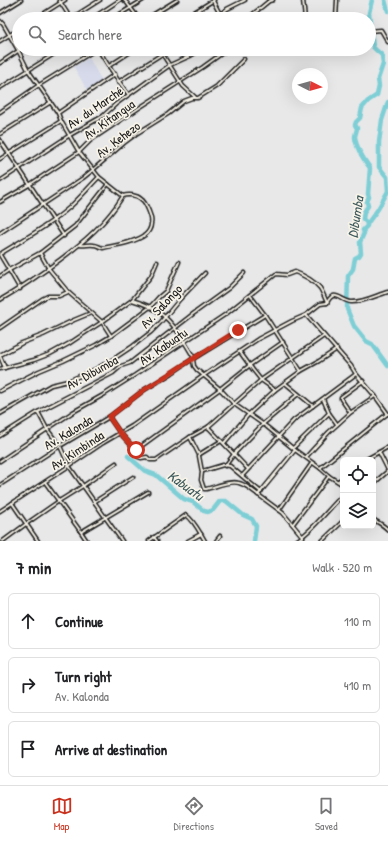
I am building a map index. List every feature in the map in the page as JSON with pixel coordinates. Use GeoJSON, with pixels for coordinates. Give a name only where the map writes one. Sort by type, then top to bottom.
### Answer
{"type":"FeatureCollection","features":[{"type":"Feature","properties":{"kind":"street"},"geometry":{"type":"LineString","coordinates":[[0,13],[21,0]]}},
{"type":"Feature","properties":{"kind":"street"},"geometry":{"type":"LineString","coordinates":[[45,12],[60,1],[65,0]]}},
{"type":"Feature","properties":{"kind":"street"},"geometry":{"type":"LineString","coordinates":[[82,12],[100,0]]}},
{"type":"Feature","properties":{"kind":"street"},"geometry":{"type":"LineString","coordinates":[[102,12],[120,0]]}},
{"type":"Feature","properties":{"kind":"street"},"geometry":{"type":"LineString","coordinates":[[124,0],[133,12]]}},
{"type":"Feature","properties":{"kind":"street"},"geometry":{"type":"LineString","coordinates":[[123,12],[143,0]]}},
{"type":"Feature","properties":{"kind":"street"},"geometry":{"type":"LineString","coordinates":[[157,12],[177,0]]}},
{"type":"Feature","properties":{"kind":"street"},"geometry":{"type":"LineString","coordinates":[[193,12],[209,1],[214,0],[219,12]]}},
{"type":"Feature","properties":{"kind":"street"},"geometry":{"type":"LineString","coordinates":[[223,12],[245,0]]}},
{"type":"Feature","properties":{"kind":"street"},"geometry":{"type":"LineString","coordinates":[[256,12],[272,0]]}},
{"type":"Feature","properties":{"kind":"street"},"geometry":{"type":"LineString","coordinates":[[303,0],[304,12]]}},
{"type":"Feature","properties":{"kind":"street"},"geometry":{"type":"LineString","coordinates":[[336,12],[337,0]]}},
{"type":"Feature","properties":{"kind":"street"},"geometry":{"type":"LineString","coordinates":[[60,1],[67,12]]}},
{"type":"Feature","properties":{"kind":"street"},"geometry":{"type":"LineString","coordinates":[[0,21],[12,38]]}},
{"type":"Feature","properties":{"kind":"street"},"geometry":{"type":"LineString","coordinates":[[376,30],[381,30],[388,42]]}},
{"type":"Feature","properties":{"kind":"street"},"geometry":{"type":"LineString","coordinates":[[0,41],[10,35]]}},
{"type":"Feature","properties":{"kind":"street"},"geometry":{"type":"LineString","coordinates":[[0,62],[12,55]]}},
{"type":"Feature","properties":{"kind":"street"},"geometry":{"type":"LineString","coordinates":[[22,56],[28,70],[58,113],[79,152],[99,177],[123,196],[128,195],[139,197],[145,202],[151,221],[148,232],[130,242],[103,248],[95,245],[80,245]]}},
{"type":"Feature","properties":{"kind":"street"},"geometry":{"type":"LineString","coordinates":[[0,88],[51,56]]}},
{"type":"Feature","properties":{"kind":"street"},"geometry":{"type":"LineString","coordinates":[[0,112],[39,85],[86,56]]}},
{"type":"Feature","properties":{"kind":"street"},"geometry":{"type":"LineString","coordinates":[[102,56],[115,74],[118,82],[129,95]]}},
{"type":"Feature","properties":{"kind":"street"},"geometry":{"type":"LineString","coordinates":[[108,66],[124,56]]}},
{"type":"Feature","properties":{"kind":"street"},"geometry":{"type":"LineString","coordinates":[[118,82],[159,56]]}},
{"type":"Feature","properties":{"kind":"street"},"geometry":{"type":"LineString","coordinates":[[163,56],[183,86],[196,98]]}},
{"type":"Feature","properties":{"kind":"street","name":"Av. du Marché"},"geometry":{"type":"LineString","coordinates":[[0,181],[70,135],[103,116],[170,65],[190,56]]}},
{"type":"Feature","properties":{"kind":"street","name":"Av. Kitangua"},"geometry":{"type":"LineString","coordinates":[[0,202],[79,152],[90,142],[218,56]]}},
{"type":"Feature","properties":{"kind":"street","name":"Av. Kehezo"},"geometry":{"type":"LineString","coordinates":[[0,233],[83,178],[124,142],[168,114],[184,101],[203,96],[244,60]]}},
{"type":"Feature","properties":{"kind":"street"},"geometry":{"type":"LineString","coordinates":[[58,113],[115,74]]}},
{"type":"Feature","properties":{"kind":"street"},"geometry":{"type":"LineString","coordinates":[[0,134],[51,102]]}},
{"type":"Feature","properties":{"kind":"street"},"geometry":{"type":"LineString","coordinates":[[0,159],[61,121]]}},
{"type":"Feature","properties":{"kind":"street"},"geometry":{"type":"LineString","coordinates":[[0,140],[64,236]]}},
{"type":"Feature","properties":{"kind":"street"},"geometry":{"type":"LineString","coordinates":[[20,289],[0,255],[72,206],[99,177]]}},
{"type":"Feature","properties":{"kind":"street"},"geometry":{"type":"LineString","coordinates":[[0,276],[40,253],[76,226],[108,184]]}},
{"type":"Feature","properties":{"kind":"street"},"geometry":{"type":"LineString","coordinates":[[0,300],[20,289],[80,245],[106,219],[118,205],[123,196]]}},
{"type":"Feature","properties":{"kind":"street"},"geometry":{"type":"LineString","coordinates":[[40,253],[49,269],[68,292],[102,322],[111,336]]}},
{"type":"Feature","properties":{"kind":"street"},"geometry":{"type":"LineString","coordinates":[[0,369],[5,369],[50,354],[102,322],[132,300],[151,276],[157,262]]}},
{"type":"Feature","properties":{"kind":"street"},"geometry":{"type":"LineString","coordinates":[[0,391],[39,371],[63,362],[111,336],[150,307],[166,291],[179,262]]}},
{"type":"Feature","properties":{"kind":"street","name":"Av. Kabuatu"},"geometry":{"type":"LineString","coordinates":[[0,462],[47,429],[136,375],[226,314],[276,274],[287,275],[295,272],[304,276],[320,288],[327,303]]}},
{"type":"Feature","properties":{"kind":"street","name":"Av. Salongo"},"geometry":{"type":"LineString","coordinates":[[0,414],[51,385],[78,377],[96,369],[133,346],[160,323],[205,273]]}},
{"type":"Feature","properties":{"kind":"street","name":"Av. Dibumba"},"geometry":{"type":"LineString","coordinates":[[0,436],[38,412],[113,373],[121,366],[130,363],[229,288],[244,273]]}},
{"type":"Feature","properties":{"kind":"street"},"geometry":{"type":"LineString","coordinates":[[0,328],[42,299],[48,296],[59,296],[68,292]]}},
{"type":"Feature","properties":{"kind":"street","name":"Av. Kimbinda"},"geometry":{"type":"LineString","coordinates":[[0,511],[274,330],[306,315],[320,304],[327,303],[328,300],[336,296],[348,302],[356,302],[388,292]]}},
{"type":"Feature","properties":{"kind":"street"},"geometry":{"type":"LineString","coordinates":[[250,296],[265,315],[301,371]]}},
{"type":"Feature","properties":{"kind":"street"},"geometry":{"type":"LineString","coordinates":[[132,300],[150,307],[165,317],[175,328],[194,358],[194,366],[197,370],[220,389],[234,404],[263,424],[338,482]]}},
{"type":"Feature","properties":{"kind":"street"},"geometry":{"type":"LineString","coordinates":[[5,369],[0,355],[22,343],[91,313]]}},
{"type":"Feature","properties":{"kind":"street","name":"Av. Kalonda"},"geometry":{"type":"LineString","coordinates":[[0,485],[60,446],[109,417],[144,390],[238,330],[265,315]]}},
{"type":"Feature","properties":{"kind":"street"},"geometry":{"type":"LineString","coordinates":[[306,315],[337,349],[388,414],[320,468]]}},
{"type":"Feature","properties":{"kind":"street"},"geometry":{"type":"LineString","coordinates":[[109,417],[120,433],[136,450],[138,457],[147,457],[150,460],[155,461],[190,437],[208,427],[261,380],[324,336]]}},
{"type":"Feature","properties":{"kind":"street"},"geometry":{"type":"LineString","coordinates":[[136,450],[283,342]]}},
{"type":"Feature","properties":{"kind":"street"},"geometry":{"type":"LineString","coordinates":[[199,455],[222,442],[249,414],[285,383],[301,371],[337,349]]}},
{"type":"Feature","properties":{"kind":"street"},"geometry":{"type":"LineString","coordinates":[[240,352],[261,380],[276,390]]}},
{"type":"Feature","properties":{"kind":"street"},"geometry":{"type":"LineString","coordinates":[[242,476],[294,420],[356,374]]}},
{"type":"Feature","properties":{"kind":"street"},"geometry":{"type":"LineString","coordinates":[[350,413],[341,397],[363,381]]}},
{"type":"Feature","properties":{"kind":"street"},"geometry":{"type":"LineString","coordinates":[[285,383],[313,406]]}},
{"type":"Feature","properties":{"kind":"street"},"geometry":{"type":"LineString","coordinates":[[225,466],[234,454],[263,424],[298,394]]}},
{"type":"Feature","properties":{"kind":"street"},"geometry":{"type":"LineString","coordinates":[[305,457],[337,424],[375,396]]}},
{"type":"Feature","properties":{"kind":"street"},"geometry":{"type":"LineString","coordinates":[[323,399],[329,413],[337,424]]}},
{"type":"Feature","properties":{"kind":"street"},"geometry":{"type":"LineString","coordinates":[[38,412],[47,429],[60,446],[69,466],[122,541]]}},
{"type":"Feature","properties":{"kind":"street"},"geometry":{"type":"LineString","coordinates":[[293,448],[329,413]]}},
{"type":"Feature","properties":{"kind":"street"},"geometry":{"type":"LineString","coordinates":[[208,427],[248,469]]}},
{"type":"Feature","properties":{"kind":"street"},"geometry":{"type":"LineString","coordinates":[[190,437],[199,455],[202,472],[201,480],[204,489],[232,482],[239,483],[279,510],[293,524],[303,541]]}},
{"type":"Feature","properties":{"kind":"street"},"geometry":{"type":"LineString","coordinates":[[370,457],[388,447]]}},
{"type":"Feature","properties":{"kind":"street"},"geometry":{"type":"LineString","coordinates":[[258,495],[295,450]]}},
{"type":"Feature","properties":{"kind":"street"},"geometry":{"type":"LineString","coordinates":[[376,481],[388,470],[379,452]]}},
{"type":"Feature","properties":{"kind":"street"},"geometry":{"type":"LineString","coordinates":[[3,541],[116,463]]}},
{"type":"Feature","properties":{"kind":"street"},"geometry":{"type":"LineString","coordinates":[[279,510],[312,463]]}},
{"type":"Feature","properties":{"kind":"street"},"geometry":{"type":"LineString","coordinates":[[202,472],[223,465],[230,466],[261,492]]}},
{"type":"Feature","properties":{"kind":"street"},"geometry":{"type":"LineString","coordinates":[[293,524],[329,476]]}},
{"type":"Feature","properties":{"kind":"street"},"geometry":{"type":"LineString","coordinates":[[94,502],[133,477]]}},
{"type":"Feature","properties":{"kind":"street"},"geometry":{"type":"LineString","coordinates":[[45,482],[87,541]]}},
{"type":"Feature","properties":{"kind":"street"},"geometry":{"type":"LineString","coordinates":[[82,532],[148,492]]}},
{"type":"Feature","properties":{"kind":"street"},"geometry":{"type":"LineString","coordinates":[[296,541],[302,537],[340,498]]}},
{"type":"Feature","properties":{"kind":"street"},"geometry":{"type":"LineString","coordinates":[[12,503],[38,541]]}},
{"type":"Feature","properties":{"kind":"street"},"geometry":{"type":"LineString","coordinates":[[149,541],[186,515],[189,516],[205,541]]}},
{"type":"Feature","properties":{"kind":"street"},"geometry":{"type":"LineString","coordinates":[[376,522],[385,526],[388,530]]}},
{"type":"Feature","properties":{"kind":"street"},"geometry":{"type":"LineString","coordinates":[[322,541],[340,525]]}},
{"type":"Feature","properties":{"kind":"street"},"geometry":{"type":"LineString","coordinates":[[188,541],[201,534]]}},
{"type":"Feature","properties":{"kind":"street"},"geometry":{"type":"LineString","coordinates":[[216,541],[220,536]]}},
{"type":"Feature","properties":{"kind":"street"},"geometry":{"type":"LineString","coordinates":[[154,537],[157,541]]}},
{"type":"Feature","properties":{"kind":"shaded area"},"geometry":{"type":"Polygon","coordinates":[[[89,58],[102,81],[87,90],[74,67],[89,58]]]}},
{"type":"Feature","properties":{"kind":"waterway","name":"Dibumba"},"geometry":{"type":"LineString","coordinates":[[369,12],[372,0]]}},
{"type":"Feature","properties":{"kind":"waterway"},"geometry":{"type":"LineString","coordinates":[[385,0],[388,11]]}},
{"type":"Feature","properties":{"kind":"waterway","name":"Dibumba"},"geometry":{"type":"LineString","coordinates":[[376,50],[382,55],[383,64],[378,79],[379,86],[377,95],[368,101],[362,108],[360,118],[355,125],[357,128],[355,137],[357,145],[370,168],[369,197],[367,202],[368,206],[364,212],[363,219],[367,223],[367,226],[363,230],[364,233],[360,242],[361,253],[355,258],[353,269],[348,276],[347,309],[354,326],[366,341],[372,344],[388,366]]}},
{"type":"Feature","properties":{"kind":"waterway"},"geometry":{"type":"LineString","coordinates":[[367,224],[378,209],[388,191],[387,177],[379,167],[379,142],[382,120],[388,102]]}},
{"type":"Feature","properties":{"kind":"waterway","name":"Kabuatu"},"geometry":{"type":"LineString","coordinates":[[128,456],[145,471],[156,475],[184,499],[193,502],[204,511],[208,512],[213,510],[220,501],[226,501],[243,515],[252,519],[256,526],[254,541]]}},
{"type":"Feature","properties":{"kind":"route"},"geometry":{"type":"LineString","coordinates":[[136,450],[120,433],[109,417],[144,390],[238,330]]}}]}
